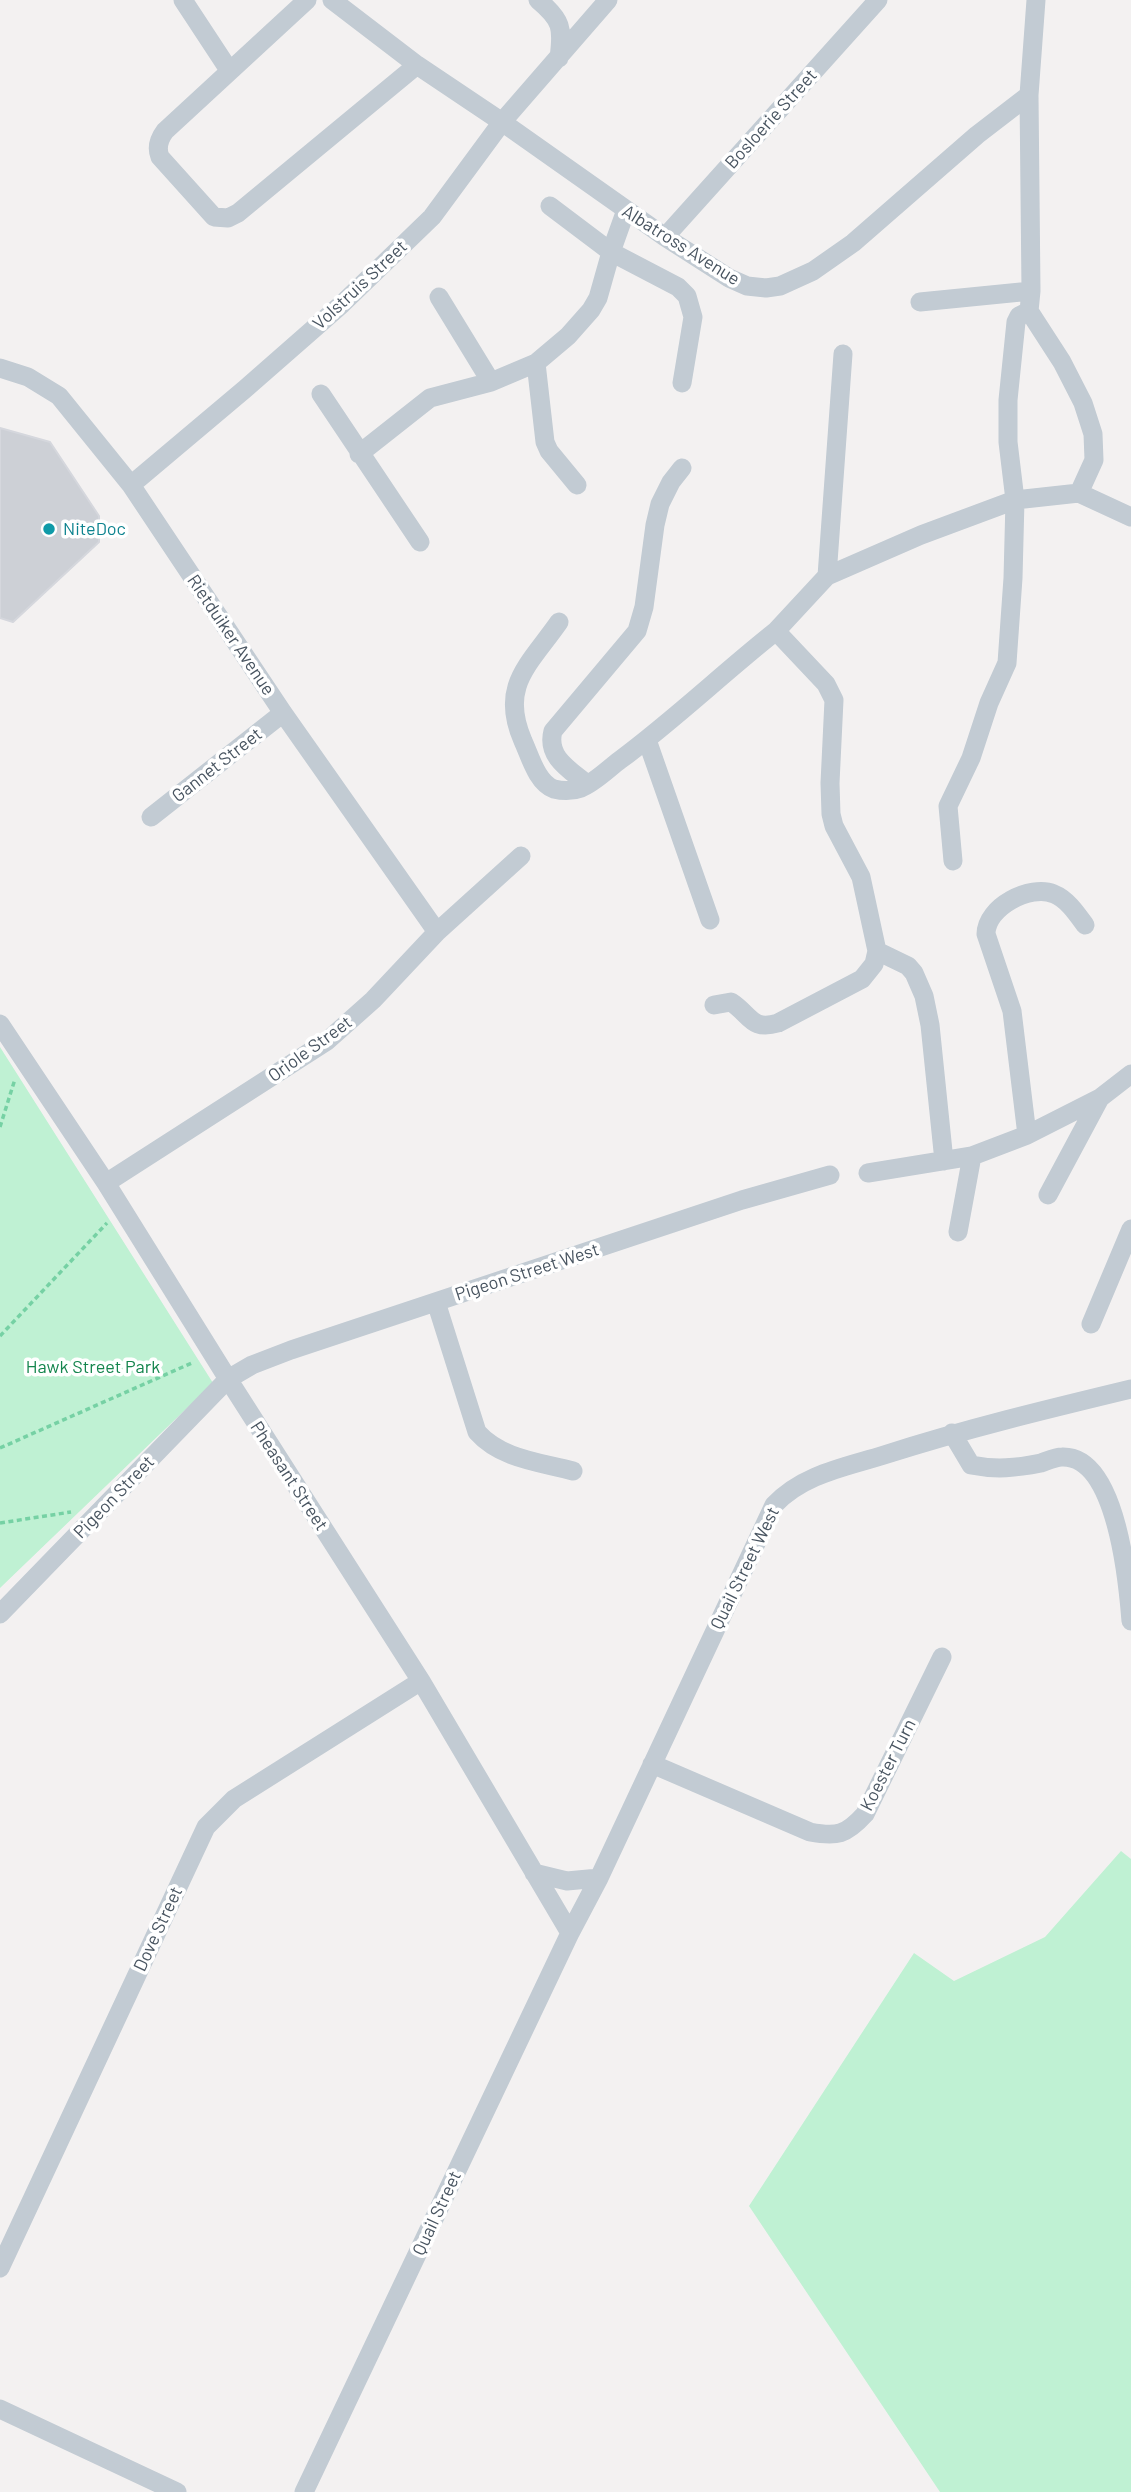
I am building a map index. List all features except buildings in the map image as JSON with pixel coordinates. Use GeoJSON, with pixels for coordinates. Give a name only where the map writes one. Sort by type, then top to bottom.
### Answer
{"type":"FeatureCollection","features":[{"type":"Feature","properties":{"kind":"street"},"geometry":{"type":"LineString","coordinates":[[183,0],[229,70]]}},
{"type":"Feature","properties":{"kind":"street"},"geometry":{"type":"LineString","coordinates":[[307,0],[165,131],[158,146],[165,164],[204,208],[218,219],[238,213],[417,65]]}},
{"type":"Feature","properties":{"kind":"street","name":"Albatross Avenue"},"geometry":{"type":"LineString","coordinates":[[331,0],[417,65],[665,237],[729,278],[747,286],[766,288],[792,282],[813,271],[853,243],[976,135],[1029,95]]}},
{"type":"Feature","properties":{"kind":"street"},"geometry":{"type":"LineString","coordinates":[[538,0],[561,26],[559,58]]}},
{"type":"Feature","properties":{"kind":"street","name":"Volstruis Street"},"geometry":{"type":"LineString","coordinates":[[131,485],[303,338],[422,227],[502,122],[608,0]]}},
{"type":"Feature","properties":{"kind":"street","name":"Bosloerie Street"},"geometry":{"type":"LineString","coordinates":[[665,237],[878,0]]}},
{"type":"Feature","properties":{"kind":"street"},"geometry":{"type":"LineString","coordinates":[[1036,0],[1029,95],[1029,311],[1062,362],[1090,423],[1095,445],[1094,460],[1079,494]]}},
{"type":"Feature","properties":{"kind":"street"},"geometry":{"type":"LineString","coordinates":[[550,206],[611,252],[678,287],[687,296],[693,317],[682,383]]}},
{"type":"Feature","properties":{"kind":"street"},"geometry":{"type":"LineString","coordinates":[[359,454],[430,398],[491,382],[536,363],[568,336],[598,298],[626,210]]}},
{"type":"Feature","properties":{"kind":"street"},"geometry":{"type":"LineString","coordinates":[[920,302],[1031,291]]}},
{"type":"Feature","properties":{"kind":"street"},"geometry":{"type":"LineString","coordinates":[[439,298],[491,382]]}},
{"type":"Feature","properties":{"kind":"street"},"geometry":{"type":"LineString","coordinates":[[953,860],[948,806],[971,758],[989,703],[1007,663],[1015,500],[1008,400],[1016,322],[1019,316],[1029,311]]}},
{"type":"Feature","properties":{"kind":"street"},"geometry":{"type":"LineString","coordinates":[[827,576],[843,354]]}},
{"type":"Feature","properties":{"kind":"street"},"geometry":{"type":"LineString","coordinates":[[536,363],[545,442],[577,485]]}},
{"type":"Feature","properties":{"kind":"street","name":"Rietduiker Avenue"},"geometry":{"type":"LineString","coordinates":[[0,368],[28,377],[59,396],[131,485],[283,713],[437,932]]}},
{"type":"Feature","properties":{"kind":"street"},"geometry":{"type":"LineString","coordinates":[[321,394],[420,542]]}},
{"type":"Feature","properties":{"kind":"street"},"geometry":{"type":"LineString","coordinates":[[587,784],[557,757],[551,745],[553,732],[637,631],[644,607],[660,505],[671,482],[682,468]]}},
{"type":"Feature","properties":{"kind":"street"},"geometry":{"type":"LineString","coordinates":[[559,622],[520,677],[513,698],[513,710],[518,730],[544,782],[559,790],[575,789],[587,784],[647,740],[776,631],[827,576],[921,535],[1015,500],[1079,494],[1131,517]]}},
{"type":"Feature","properties":{"kind":"street"},"geometry":{"type":"LineString","coordinates":[[714,1004],[731,1002],[759,1026],[766,1027],[862,979],[874,964],[877,951],[863,884],[834,826],[831,814],[834,700],[826,684],[776,631]]}},
{"type":"Feature","properties":{"kind":"street","name":"Gannet Street"},"geometry":{"type":"LineString","coordinates":[[151,817],[283,713]]}},
{"type":"Feature","properties":{"kind":"street"},"geometry":{"type":"LineString","coordinates":[[647,740],[710,920]]}},
{"type":"Feature","properties":{"kind":"street","name":"Oriole Street"},"geometry":{"type":"LineString","coordinates":[[106,1183],[327,1041],[373,1000],[437,932],[521,856]]}},
{"type":"Feature","properties":{"kind":"street"},"geometry":{"type":"LineString","coordinates":[[1027,1135],[1012,1011],[986,934],[988,923],[1005,904],[1042,891],[1060,897],[1086,925]]}},
{"type":"Feature","properties":{"kind":"street"},"geometry":{"type":"LineString","coordinates":[[877,951],[908,966],[924,996],[930,1025],[944,1161]]}},
{"type":"Feature","properties":{"kind":"street","name":"Pheasant Street"},"geometry":{"type":"LineString","coordinates":[[0,1024],[106,1183],[228,1380],[422,1681],[569,1933]]}},
{"type":"Feature","properties":{"kind":"street"},"geometry":{"type":"LineString","coordinates":[[868,1173],[972,1156],[1027,1135],[1100,1098],[1131,1074]]}},
{"type":"Feature","properties":{"kind":"street"},"geometry":{"type":"LineString","coordinates":[[1048,1195],[1100,1098]]}},
{"type":"Feature","properties":{"kind":"street"},"geometry":{"type":"LineString","coordinates":[[958,1232],[972,1156]]}},
{"type":"Feature","properties":{"kind":"street","name":"Pigeon Street West"},"geometry":{"type":"LineString","coordinates":[[228,1380],[252,1366],[290,1350],[742,1200],[830,1175]]}},
{"type":"Feature","properties":{"kind":"street"},"geometry":{"type":"LineString","coordinates":[[1091,1324],[1131,1228]]}},
{"type":"Feature","properties":{"kind":"street"},"geometry":{"type":"LineString","coordinates":[[436,1302],[477,1432],[489,1445],[505,1453],[573,1471]]}},
{"type":"Feature","properties":{"kind":"street","name":"Pigeon Street"},"geometry":{"type":"LineString","coordinates":[[0,1614],[228,1380]]}},
{"type":"Feature","properties":{"kind":"street","name":"Quail Street West"},"geometry":{"type":"LineString","coordinates":[[569,1933],[599,1878],[774,1505],[784,1494],[825,1473],[952,1433],[1131,1390]]}},
{"type":"Feature","properties":{"kind":"street"},"geometry":{"type":"LineString","coordinates":[[952,1433],[971,1465],[994,1469],[1016,1468],[1062,1457],[1076,1460],[1088,1468],[1113,1512],[1120,1534],[1131,1621]]}},
{"type":"Feature","properties":{"kind":"street","name":"Koester Turn"},"geometry":{"type":"LineString","coordinates":[[652,1764],[810,1832],[840,1834],[853,1827],[865,1814],[942,1657]]}},
{"type":"Feature","properties":{"kind":"street","name":"Dove Street"},"geometry":{"type":"LineString","coordinates":[[0,2268],[206,1827],[233,1799],[422,1681]]}},
{"type":"Feature","properties":{"kind":"street"},"geometry":{"type":"LineString","coordinates":[[534,1873],[566,1881],[599,1878]]}},
{"type":"Feature","properties":{"kind":"street","name":"Quail Street"},"geometry":{"type":"LineString","coordinates":[[304,2492],[569,1933]]}},
{"type":"Feature","properties":{"kind":"street"},"geometry":{"type":"LineString","coordinates":[[0,2409],[177,2492]]}},
{"type":"Feature","properties":{"kind":"path"},"geometry":{"type":"LineString","coordinates":[[0,1127],[22,1056]]}},
{"type":"Feature","properties":{"kind":"path"},"geometry":{"type":"LineString","coordinates":[[0,1336],[122,1208]]}},
{"type":"Feature","properties":{"kind":"path"},"geometry":{"type":"LineString","coordinates":[[0,1448],[212,1354]]}},
{"type":"Feature","properties":{"kind":"path"},"geometry":{"type":"LineString","coordinates":[[0,1523],[103,1507]]}},
{"type":"Feature","properties":{"kind":"green space","name":"Hawk Street Park"},"geometry":{"type":"Polygon","coordinates":[[[0,1047],[213,1383],[0,1588],[0,1047]]]}},
{"type":"Feature","properties":{"kind":"green space"},"geometry":{"type":"Polygon","coordinates":[[[1121,1851],[1131,1859],[1131,2492],[940,2492],[749,2206],[914,1953],[954,1981],[1045,1937],[1121,1851]]]}},
{"type":"Feature","properties":{"kind":"place","name":"NiteDoc"},"geometry":{"type":"Point","coordinates":[49,529]}}]}
